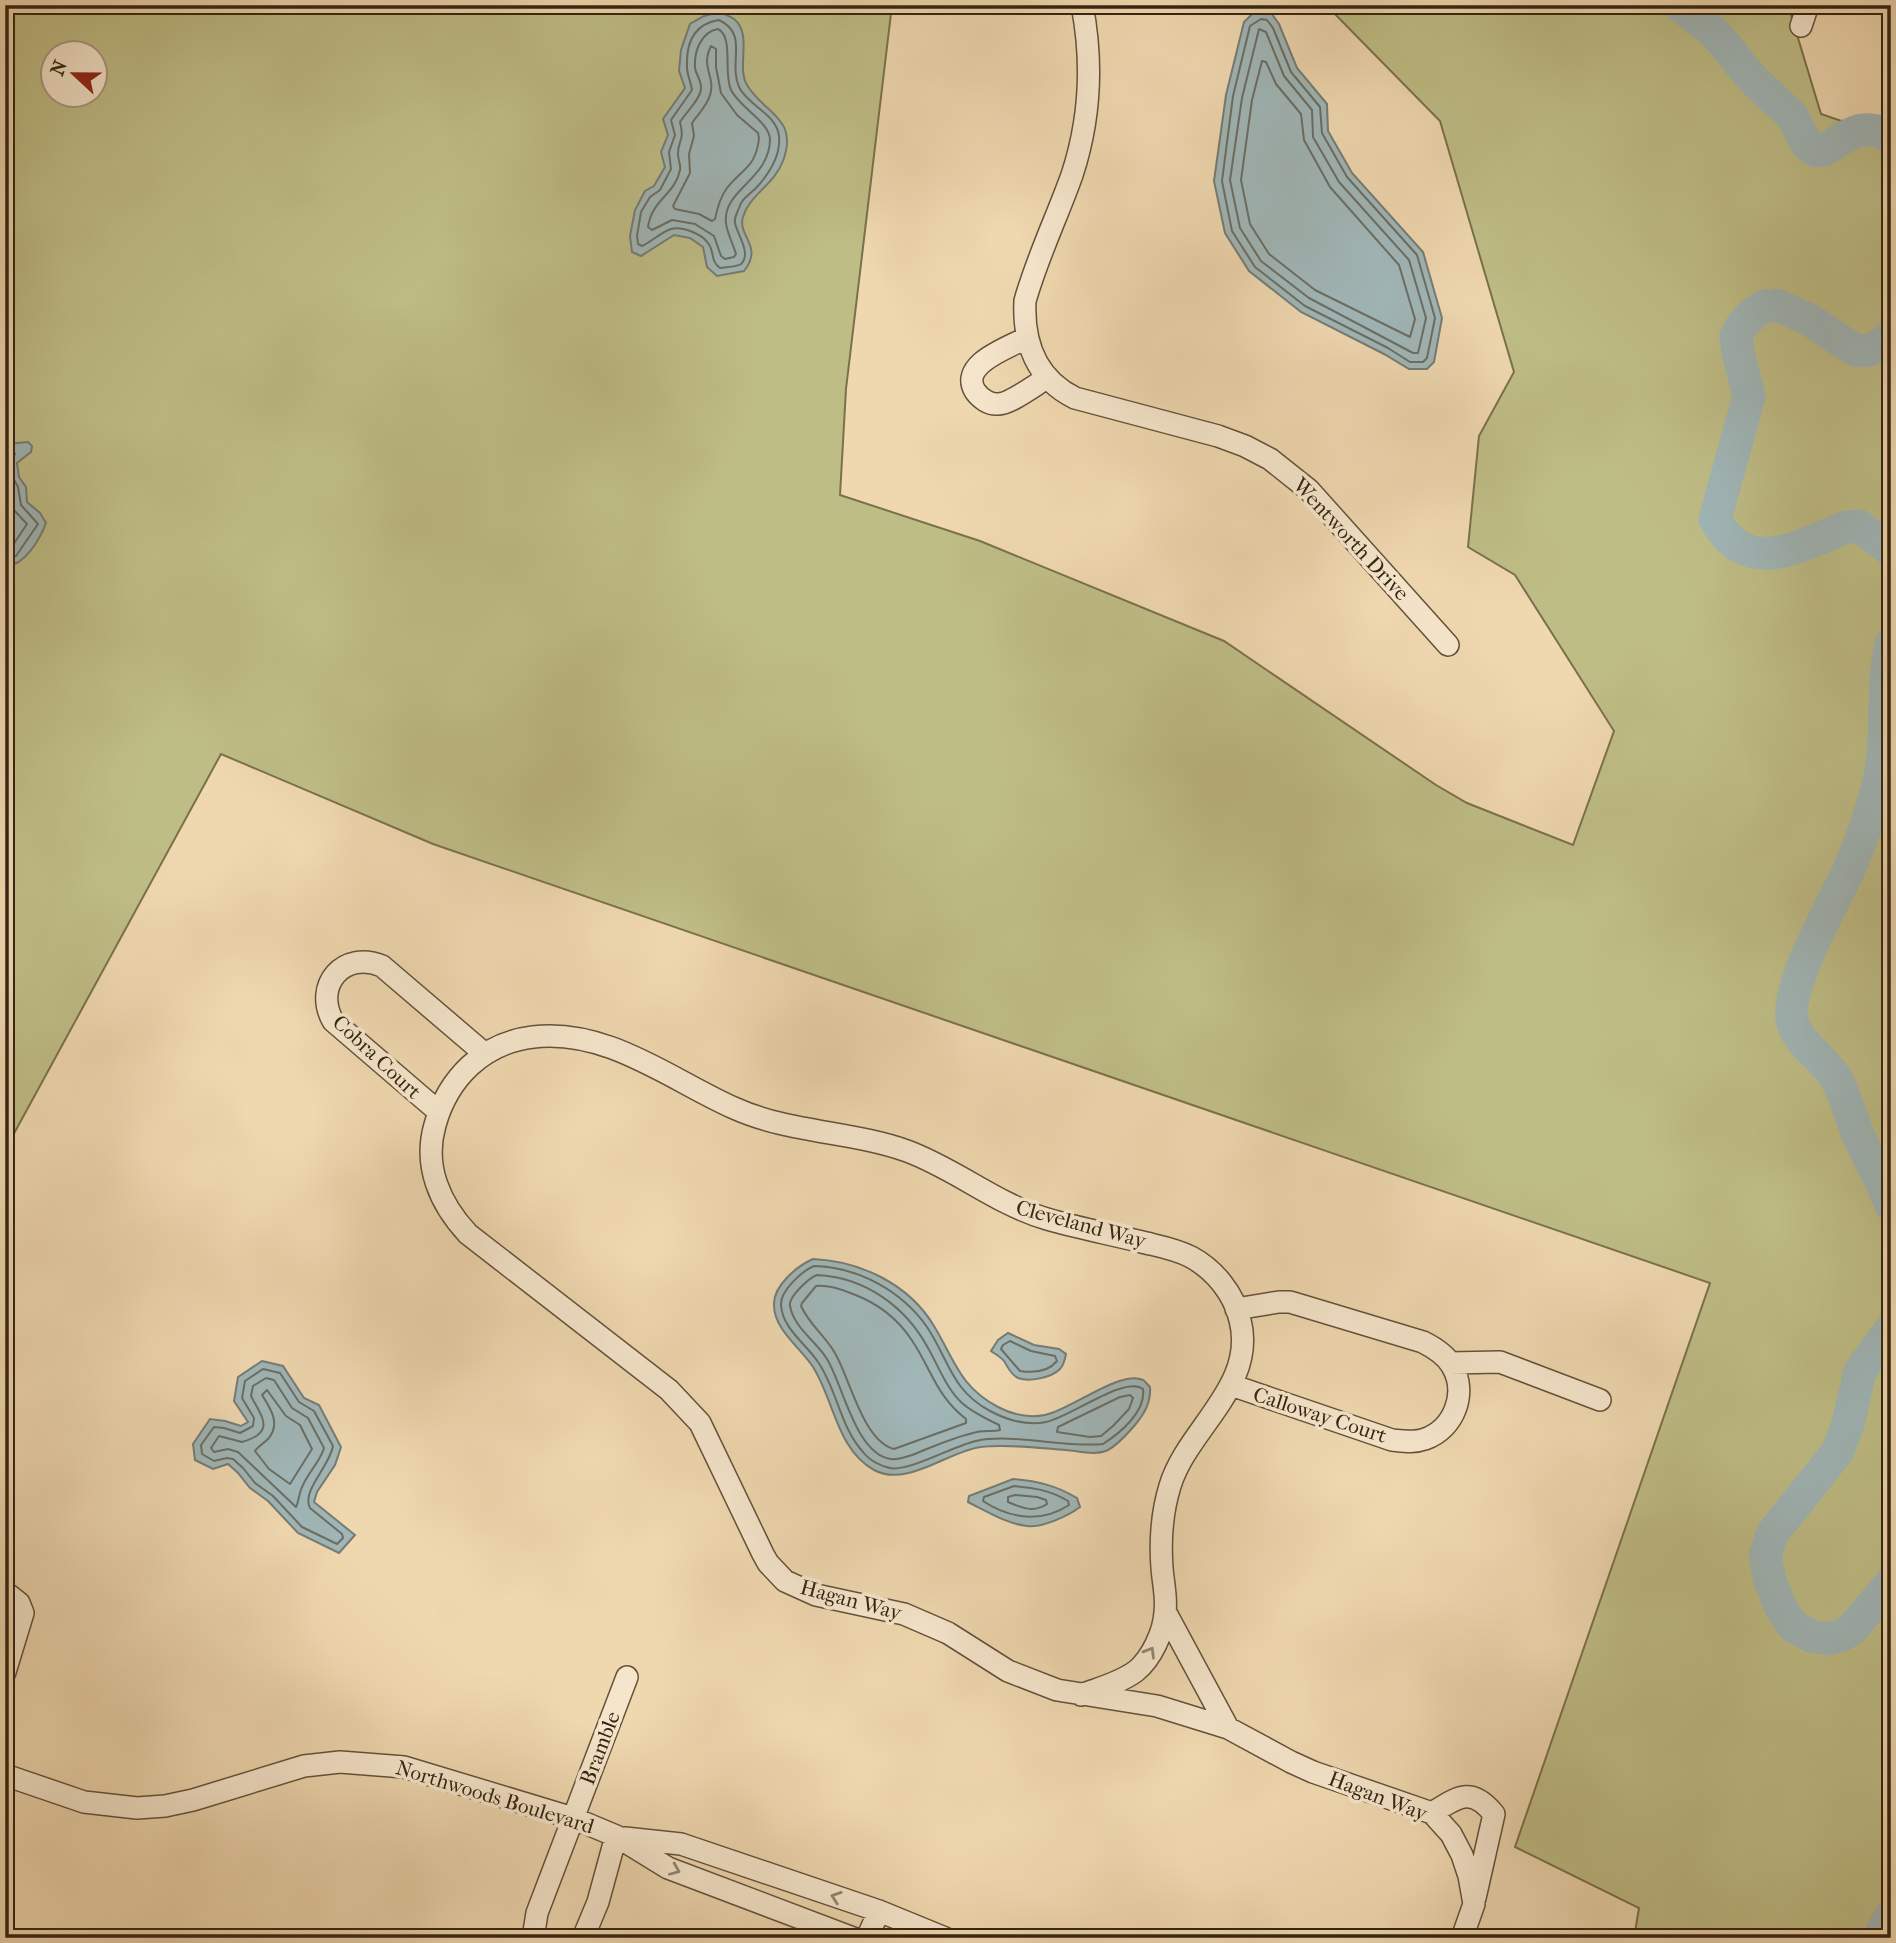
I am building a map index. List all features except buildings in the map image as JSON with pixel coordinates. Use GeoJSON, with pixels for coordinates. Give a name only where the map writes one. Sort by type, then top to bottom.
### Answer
{"type":"FeatureCollection","features":[{"type":"Feature","properties":{"kind":"street","name":"Wentworth Drive"},"geometry":{"type":"LineString","coordinates":[[1082,5],[1089,58],[1087,109],[1072,175],[1026,301],[1026,338],[1046,378],[1075,398],[1219,436],[1270,459],[1309,490],[1448,645]]}},
{"type":"Feature","properties":{"kind":"street"},"geometry":{"type":"LineString","coordinates":[[1801,26],[1808,5]]}},
{"type":"Feature","properties":{"kind":"street"},"geometry":{"type":"LineString","coordinates":[[1026,338],[982,361],[972,376],[973,388],[980,397],[998,404],[1046,378]]}},
{"type":"Feature","properties":{"kind":"street","name":"Cobra Court"},"geometry":{"type":"LineString","coordinates":[[439,1112],[333,1021],[326,1001],[330,982],[336,974],[353,963],[363,961],[382,966],[485,1054]]}},
{"type":"Feature","properties":{"kind":"street","name":"Cleveland Way"},"geometry":{"type":"LineString","coordinates":[[485,1054],[511,1041],[536,1037],[582,1040],[631,1054],[754,1116],[777,1124],[898,1149],[944,1169],[996,1200],[1021,1210],[1047,1219],[1170,1248],[1191,1257],[1226,1287],[1241,1322],[1242,1353],[1231,1385],[1185,1450],[1170,1487],[1161,1531],[1166,1613],[1154,1647],[1139,1669],[1120,1680],[1081,1695]]}},
{"type":"Feature","properties":{"kind":"street","name":"Hagan Way"},"geometry":{"type":"LineString","coordinates":[[485,1054],[457,1079],[439,1112],[432,1134],[431,1156],[438,1191],[453,1219],[468,1234],[678,1398],[705,1431],[763,1554],[785,1580],[816,1595],[904,1614],[948,1633],[1008,1671],[1057,1690],[1157,1706],[1228,1728],[1314,1772],[1432,1813],[1451,1834],[1462,1855],[1474,1904]]}},
{"type":"Feature","properties":{"kind":"street"},"geometry":{"type":"LineString","coordinates":[[1236,1309],[1279,1302],[1312,1308],[1423,1342],[1440,1352],[1450,1363],[1500,1362],[1600,1400]]}},
{"type":"Feature","properties":{"kind":"street","name":"Calloway Court"},"geometry":{"type":"LineString","coordinates":[[1231,1385],[1392,1440],[1414,1441],[1424,1439],[1441,1429],[1456,1408],[1459,1387],[1450,1363]]}},
{"type":"Feature","properties":{"kind":"street"},"geometry":{"type":"LineString","coordinates":[[5,1592],[19,1603],[23,1613],[5,1672]]}},
{"type":"Feature","properties":{"kind":"street","name":"Cleveland Way"},"geometry":{"type":"LineString","coordinates":[[1166,1613],[1228,1728]]}},
{"type":"Feature","properties":{"kind":"street","name":"Bramble"},"geometry":{"type":"LineString","coordinates":[[533,1938],[537,1913],[627,1677]]}},
{"type":"Feature","properties":{"kind":"street","name":"Northwoods Boulevard"},"geometry":{"type":"LineString","coordinates":[[5,1775],[84,1802],[137,1808],[193,1800],[304,1766],[340,1762],[385,1764],[427,1772],[573,1818],[617,1836],[668,1868],[853,1938]]}},
{"type":"Feature","properties":{"kind":"street"},"geometry":{"type":"LineString","coordinates":[[1432,1813],[1452,1801],[1469,1796],[1483,1801],[1494,1814],[1474,1904],[1462,1938]]}},
{"type":"Feature","properties":{"kind":"street"},"geometry":{"type":"LineString","coordinates":[[583,1938],[598,1902],[617,1836]]}},
{"type":"Feature","properties":{"kind":"street","name":"Northwoods Boulevard"},"geometry":{"type":"LineString","coordinates":[[617,1836],[681,1844],[878,1911],[931,1935]]}},
{"type":"Feature","properties":{"kind":"street"},"geometry":{"type":"LineString","coordinates":[[867,1938],[878,1911]]}},
{"type":"Feature","properties":{"kind":"shaded area"},"geometry":{"type":"Polygon","coordinates":[[[5,5],[892,5],[846,389],[840,495],[980,541],[1224,641],[1436,785],[1467,803],[1573,845],[1614,731],[1515,575],[1468,547],[1479,436],[1514,372],[1440,121],[1326,5],[1788,5],[1821,114],[1891,138],[1891,1938],[1634,1938],[1639,1908],[1515,1847],[1710,1283],[433,844],[221,754],[5,1150],[5,5]]]}},
{"type":"Feature","properties":{"kind":"water"},"geometry":{"type":"Polygon","coordinates":[[[1260,11],[1271,13],[1279,24],[1297,68],[1327,104],[1328,131],[1352,173],[1423,252],[1442,318],[1434,362],[1427,369],[1409,369],[1301,312],[1249,271],[1225,233],[1214,181],[1226,95],[1244,22],[1260,11]]]}},
{"type":"Feature","properties":{"kind":"water"},"geometry":{"type":"Polygon","coordinates":[[[719,12],[740,25],[744,42],[744,78],[754,95],[783,125],[787,146],[779,169],[751,202],[743,217],[743,230],[751,248],[749,262],[744,271],[717,276],[707,267],[703,247],[690,238],[674,235],[641,256],[632,252],[630,236],[635,210],[645,191],[654,186],[665,167],[661,152],[668,135],[663,119],[685,88],[679,71],[681,50],[690,24],[719,12]]]}},
{"type":"Feature","properties":{"kind":"water"},"geometry":{"type":"Polygon","coordinates":[[[28,442],[32,446],[31,452],[17,463],[19,477],[26,487],[27,502],[40,513],[46,523],[40,537],[25,557],[5,566],[5,444],[28,442]]]}},
{"type":"Feature","properties":{"kind":"water"},"geometry":{"type":"Polygon","coordinates":[[[813,1259],[848,1264],[865,1270],[882,1277],[911,1298],[934,1326],[967,1382],[985,1399],[1004,1410],[1027,1416],[1045,1415],[1109,1385],[1133,1378],[1144,1380],[1150,1387],[1147,1407],[1123,1439],[1103,1452],[1012,1446],[981,1447],[914,1472],[900,1475],[874,1470],[852,1450],[813,1367],[783,1331],[775,1314],[777,1291],[793,1272],[813,1259]]]}},
{"type":"Feature","properties":{"kind":"water"},"geometry":{"type":"Polygon","coordinates":[[[1008,1333],[1034,1345],[1059,1349],[1066,1354],[1062,1366],[1051,1375],[1040,1378],[1018,1378],[1003,1360],[991,1351],[998,1340],[1008,1333]]]}},
{"type":"Feature","properties":{"kind":"water"},"geometry":{"type":"Polygon","coordinates":[[[262,1361],[283,1366],[304,1398],[319,1405],[341,1447],[335,1465],[317,1492],[314,1502],[355,1535],[339,1553],[298,1533],[228,1464],[213,1469],[195,1460],[193,1444],[210,1419],[241,1426],[248,1422],[234,1401],[238,1377],[262,1361]]]}},
{"type":"Feature","properties":{"kind":"water"},"geometry":{"type":"Polygon","coordinates":[[[1013,1479],[1038,1482],[1061,1490],[1077,1498],[1080,1507],[1055,1521],[1027,1526],[1004,1520],[968,1502],[969,1496],[1013,1479]]]}},
{"type":"Feature","properties":{"kind":"waterway"},"geometry":{"type":"LineString","coordinates":[[1679,5],[1715,34],[1751,77],[1790,114],[1813,149],[1820,151],[1864,130],[1891,137]]}},
{"type":"Feature","properties":{"kind":"waterway"},"geometry":{"type":"LineString","coordinates":[[1891,336],[1874,348],[1855,350],[1810,320],[1777,305],[1765,306],[1743,324],[1736,336],[1749,396],[1715,519],[1728,537],[1743,548],[1758,553],[1792,549],[1847,527],[1859,526],[1891,550]]}},
{"type":"Feature","properties":{"kind":"waterway"},"geometry":{"type":"LineString","coordinates":[[1891,644],[1883,755],[1874,800],[1848,872],[1802,970],[1792,1010],[1793,1024],[1797,1032],[1840,1085],[1859,1137],[1891,1205]]}},
{"type":"Feature","properties":{"kind":"waterway"},"geometry":{"type":"LineString","coordinates":[[1891,1329],[1860,1371],[1848,1424],[1838,1451],[1772,1534],[1765,1556],[1770,1581],[1781,1608],[1793,1626],[1811,1636],[1828,1639],[1852,1629],[1891,1583]]}},
{"type":"Feature","properties":{"kind":"waterway"},"geometry":{"type":"LineString","coordinates":[[1878,1938],[1891,1916]]}}]}
